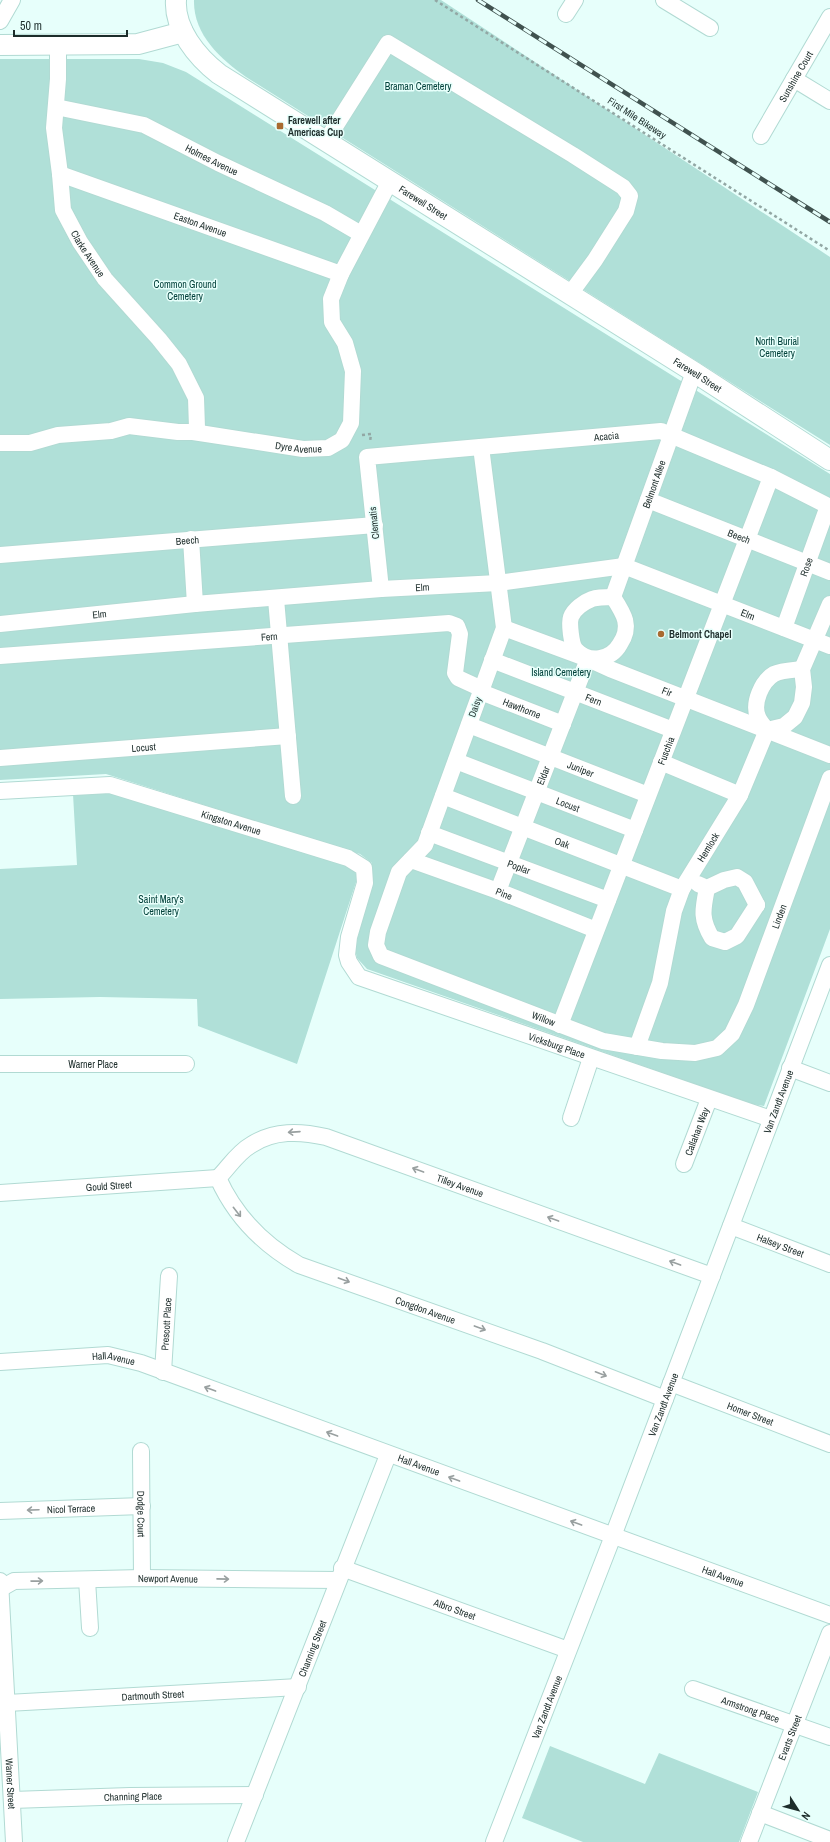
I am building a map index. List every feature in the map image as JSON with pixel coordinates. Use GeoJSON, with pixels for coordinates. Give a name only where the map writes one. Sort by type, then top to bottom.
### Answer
{"type":"FeatureCollection","features":[{"type":"Feature","properties":{"kind":"main road","name":"Farewell Street"},"geometry":{"type":"LineString","coordinates":[[176,0],[178,17],[183,32],[200,56],[219,74],[694,372],[830,460]]}},
{"type":"Feature","properties":{"kind":"main road"},"geometry":{"type":"LineString","coordinates":[[0,45],[138,44],[183,32]]}},
{"type":"Feature","properties":{"kind":"street"},"geometry":{"type":"LineString","coordinates":[[0,21],[12,0]]}},
{"type":"Feature","properties":{"kind":"street"},"geometry":{"type":"LineString","coordinates":[[566,14],[575,0]]}},
{"type":"Feature","properties":{"kind":"street"},"geometry":{"type":"LineString","coordinates":[[664,0],[710,28]]}},
{"type":"Feature","properties":{"kind":"street","name":"Sunshine Court"},"geometry":{"type":"LineString","coordinates":[[761,136],[830,18]]}},
{"type":"Feature","properties":{"kind":"street"},"geometry":{"type":"LineString","coordinates":[[326,141],[388,43],[573,155],[623,187],[630,196],[626,211],[595,260],[570,294]]}},
{"type":"Feature","properties":{"kind":"street","name":"Clarke Avenue"},"geometry":{"type":"LineString","coordinates":[[58,44],[58,79],[54,128],[63,210],[80,242],[105,279],[159,339],[179,364],[196,398],[197,428],[193,432]]}},
{"type":"Feature","properties":{"kind":"street"},"geometry":{"type":"LineString","coordinates":[[794,79],[830,101]]}},
{"type":"Feature","properties":{"kind":"street","name":"Holmes Avenue"},"geometry":{"type":"LineString","coordinates":[[56,107],[144,126],[218,163],[325,213],[361,234]]}},
{"type":"Feature","properties":{"kind":"street","name":"Easton Avenue"},"geometry":{"type":"LineString","coordinates":[[60,174],[341,274]]}},
{"type":"Feature","properties":{"kind":"street"},"geometry":{"type":"LineString","coordinates":[[342,440],[351,423],[353,371],[345,343],[332,322],[332,300],[341,274],[390,181]]}},
{"type":"Feature","properties":{"kind":"street","name":"Belmont Allee"},"geometry":{"type":"LineString","coordinates":[[613,597],[694,372]]}},
{"type":"Feature","properties":{"kind":"street","name":"Dyre Avenue"},"geometry":{"type":"LineString","coordinates":[[0,443],[30,443],[58,435],[111,431],[129,426],[178,432],[193,432],[303,449],[328,448],[342,440]]}},
{"type":"Feature","properties":{"kind":"street","name":"Acacia"},"geometry":{"type":"LineString","coordinates":[[370,457],[661,431],[771,477],[829,507]]}},
{"type":"Feature","properties":{"kind":"street","name":"Daisy"},"geometry":{"type":"LineString","coordinates":[[379,950],[376,945],[378,932],[399,872],[425,845],[504,628],[481,447]]}},
{"type":"Feature","properties":{"kind":"street","name":"Clematis"},"geometry":{"type":"LineString","coordinates":[[370,457],[381,590]]}},
{"type":"Feature","properties":{"kind":"street","name":"Fuschia"},"geometry":{"type":"LineString","coordinates":[[560,1025],[771,477]]}},
{"type":"Feature","properties":{"kind":"street","name":"Beech"},"geometry":{"type":"LineString","coordinates":[[648,500],[830,572]]}},
{"type":"Feature","properties":{"kind":"street","name":"Rose"},"geometry":{"type":"LineString","coordinates":[[784,628],[829,507]]}},
{"type":"Feature","properties":{"kind":"street","name":"Beech"},"geometry":{"type":"LineString","coordinates":[[0,555],[375,524]]}},
{"type":"Feature","properties":{"kind":"street"},"geometry":{"type":"LineString","coordinates":[[190,539],[195,604]]}},
{"type":"Feature","properties":{"kind":"street","name":"Elm"},"geometry":{"type":"LineString","coordinates":[[0,624],[195,604],[498,583],[624,566],[823,643]]}},
{"type":"Feature","properties":{"kind":"street"},"geometry":{"type":"LineString","coordinates":[[613,597],[625,616],[626,635],[617,649],[604,658],[588,659],[575,649],[571,635],[571,617],[580,605],[593,599],[613,597]]}},
{"type":"Feature","properties":{"kind":"street"},"geometry":{"type":"LineString","coordinates":[[276,599],[293,796]]}},
{"type":"Feature","properties":{"kind":"street"},"geometry":{"type":"LineString","coordinates":[[802,669],[804,687],[802,703],[795,717],[784,726],[767,730],[758,716],[757,703],[759,692],[765,681],[775,673],[802,669],[823,643],[830,604]]}},
{"type":"Feature","properties":{"kind":"street","name":"Fern"},"geometry":{"type":"LineString","coordinates":[[0,656],[449,623],[457,626],[460,634],[455,673],[458,678],[481,690]]}},
{"type":"Feature","properties":{"kind":"street","name":"Fir"},"geometry":{"type":"LineString","coordinates":[[504,628],[588,659],[830,755]]}},
{"type":"Feature","properties":{"kind":"street","name":"Eldar"},"geometry":{"type":"LineString","coordinates":[[498,891],[588,659]]}},
{"type":"Feature","properties":{"kind":"street","name":"Fern"},"geometry":{"type":"LineString","coordinates":[[492,660],[673,730]]}},
{"type":"Feature","properties":{"kind":"street","name":"Hawthorne"},"geometry":{"type":"LineString","coordinates":[[481,690],[563,724]]}},
{"type":"Feature","properties":{"kind":"street","name":"Juniper"},"geometry":{"type":"LineString","coordinates":[[468,725],[648,795]]}},
{"type":"Feature","properties":{"kind":"street","name":"Hemlock"},"geometry":{"type":"LineString","coordinates":[[637,1047],[660,983],[674,911],[686,884],[740,795],[767,730]]}},
{"type":"Feature","properties":{"kind":"street","name":"Locust"},"geometry":{"type":"LineString","coordinates":[[0,758],[288,736]]}},
{"type":"Feature","properties":{"kind":"street","name":"Locust"},"geometry":{"type":"LineString","coordinates":[[456,761],[635,830]]}},
{"type":"Feature","properties":{"kind":"street"},"geometry":{"type":"LineString","coordinates":[[661,762],[740,795]]}},
{"type":"Feature","properties":{"kind":"street","name":"Linden"},"geometry":{"type":"LineString","coordinates":[[717,1048],[732,1034],[746,1005],[830,778]]}},
{"type":"Feature","properties":{"kind":"street","name":"Kingston Avenue"},"geometry":{"type":"LineString","coordinates":[[0,792],[110,785],[348,858],[364,868],[365,883],[349,937],[347,955],[349,962]]}},
{"type":"Feature","properties":{"kind":"street","name":"Oak"},"geometry":{"type":"LineString","coordinates":[[443,796],[621,866],[686,884],[707,888]]}},
{"type":"Feature","properties":{"kind":"street","name":"Poplar"},"geometry":{"type":"LineString","coordinates":[[429,834],[608,900]]}},
{"type":"Feature","properties":{"kind":"street","name":"Pine"},"geometry":{"type":"LineString","coordinates":[[411,860],[498,891],[596,930]]}},
{"type":"Feature","properties":{"kind":"street"},"geometry":{"type":"LineString","coordinates":[[737,877],[745,882],[757,905],[737,936],[725,942],[712,938],[704,925],[703,908],[707,888],[724,880],[737,877]]}},
{"type":"Feature","properties":{"kind":"street"},"geometry":{"type":"LineString","coordinates":[[757,905],[771,908],[784,905]]}},
{"type":"Feature","properties":{"kind":"street","name":"Willow"},"geometry":{"type":"LineString","coordinates":[[379,950],[381,956],[603,1041],[662,1051],[695,1053],[717,1048]]}},
{"type":"Feature","properties":{"kind":"street","name":"Vicksburg Place"},"geometry":{"type":"LineString","coordinates":[[349,962],[359,977],[709,1099],[771,1119]]}},
{"type":"Feature","properties":{"kind":"street","name":"Van Zandt Avenue"},"geometry":{"type":"LineString","coordinates":[[494,1842],[613,1536],[830,966]]}},
{"type":"Feature","properties":{"kind":"street"},"geometry":{"type":"LineString","coordinates":[[571,1118],[591,1058]]}},
{"type":"Feature","properties":{"kind":"street","name":"Warner Place"},"geometry":{"type":"LineString","coordinates":[[0,1064],[186,1064]]}},
{"type":"Feature","properties":{"kind":"street"},"geometry":{"type":"LineString","coordinates":[[790,1068],[830,1083]]}},
{"type":"Feature","properties":{"kind":"street","name":"Callahan Way"},"geometry":{"type":"LineString","coordinates":[[684,1164],[709,1099]]}},
{"type":"Feature","properties":{"kind":"street","name":"Tilley Avenue"},"geometry":{"type":"LineString","coordinates":[[218,1178],[229,1164],[251,1144],[284,1133],[297,1131],[308,1133],[326,1137],[712,1276]]}},
{"type":"Feature","properties":{"kind":"street","name":"Gould Street"},"geometry":{"type":"LineString","coordinates":[[0,1193],[218,1178]]}},
{"type":"Feature","properties":{"kind":"street","name":"Congdon Avenue"},"geometry":{"type":"LineString","coordinates":[[218,1178],[225,1194],[248,1225],[270,1246],[299,1266],[542,1351],[665,1399]]}},
{"type":"Feature","properties":{"kind":"street","name":"Halsey Street"},"geometry":{"type":"LineString","coordinates":[[731,1226],[830,1264]]}},
{"type":"Feature","properties":{"kind":"street","name":"Prescott Place"},"geometry":{"type":"LineString","coordinates":[[163,1372],[169,1276]]}},
{"type":"Feature","properties":{"kind":"street","name":"Hall Avenue"},"geometry":{"type":"LineString","coordinates":[[0,1362],[108,1355],[141,1363],[388,1455],[830,1615]]}},
{"type":"Feature","properties":{"kind":"street","name":"Homer Street"},"geometry":{"type":"LineString","coordinates":[[671,1383],[830,1444]]}},
{"type":"Feature","properties":{"kind":"street","name":"Dodge Court"},"geometry":{"type":"LineString","coordinates":[[141,1451],[142,1578]]}},
{"type":"Feature","properties":{"kind":"street","name":"Channing Street"},"geometry":{"type":"LineString","coordinates":[[236,1842],[388,1455]]}},
{"type":"Feature","properties":{"kind":"street","name":"Nicol Terrace"},"geometry":{"type":"LineString","coordinates":[[0,1511],[142,1506]]}},
{"type":"Feature","properties":{"kind":"street","name":"Newport Avenue"},"geometry":{"type":"LineString","coordinates":[[0,1588],[14,1581],[340,1574]]}},
{"type":"Feature","properties":{"kind":"street","name":"Albro Street"},"geometry":{"type":"LineString","coordinates":[[340,1574],[568,1650]]}},
{"type":"Feature","properties":{"kind":"street"},"geometry":{"type":"LineString","coordinates":[[87,1580],[90,1628]]}},
{"type":"Feature","properties":{"kind":"street","name":"Warner Street"},"geometry":{"type":"LineString","coordinates":[[0,1581],[14,1842]]}},
{"type":"Feature","properties":{"kind":"street","name":"Evarts Street"},"geometry":{"type":"LineString","coordinates":[[749,1842],[830,1633]]}},
{"type":"Feature","properties":{"kind":"street","name":"Dartmouth Street"},"geometry":{"type":"LineString","coordinates":[[7,1703],[298,1687]]}},
{"type":"Feature","properties":{"kind":"street","name":"Armstrong Place"},"geometry":{"type":"LineString","coordinates":[[693,1689],[830,1737]]}},
{"type":"Feature","properties":{"kind":"street","name":"Channing Place"},"geometry":{"type":"LineString","coordinates":[[12,1800],[130,1796],[255,1795]]}},
{"type":"Feature","properties":{"kind":"street"},"geometry":{"type":"LineString","coordinates":[[760,1812],[830,1840]]}},
{"type":"Feature","properties":{"kind":"path","name":"First Mile Bikeway"},"geometry":{"type":"LineString","coordinates":[[435,0],[830,251]]}},
{"type":"Feature","properties":{"kind":"path"},"geometry":{"type":"LineString","coordinates":[[342,440],[371,434],[370,457]]}},
{"type":"Feature","properties":{"kind":"green space","name":"Braman Cemetery"},"geometry":{"type":"Polygon","coordinates":[[[194,0],[441,0],[830,257],[830,445],[246,77],[218,54],[203,35],[198,24],[194,0]]]}},
{"type":"Feature","properties":{"kind":"green space","name":"Island Cemetery"},"geometry":{"type":"Polygon","coordinates":[[[0,59],[139,59],[163,63],[186,72],[830,474],[830,929],[764,1106],[752,1104],[367,969],[357,958],[355,949],[372,878],[372,863],[360,854],[106,774],[0,780],[0,59]]]}},
{"type":"Feature","properties":{"kind":"green space","name":"Saint Mary's Cemetery"},"geometry":{"type":"Polygon","coordinates":[[[110,792],[346,865],[355,870],[357,879],[297,1064],[198,1026],[197,999],[100,997],[0,999],[0,869],[77,865],[73,794],[110,792]]]}},
{"type":"Feature","properties":{"kind":"green space"},"geometry":{"type":"Polygon","coordinates":[[[550,1746],[645,1784],[659,1753],[758,1792],[739,1842],[583,1842],[522,1818],[550,1746]]]}},
{"type":"Feature","properties":{"kind":"railway"},"geometry":{"type":"LineString","coordinates":[[478,0],[830,222]]}},
{"type":"Feature","properties":{"kind":"place","name":"Farewell after Americas Cup"},"geometry":{"type":"Point","coordinates":[280,126]}},
{"type":"Feature","properties":{"kind":"place","name":"Belmont Chapel"},"geometry":{"type":"Point","coordinates":[661,634]}},
{"type":"Feature","properties":{"kind":"park label","name":"Common Ground Cemetery"},"geometry":{"type":"Point","coordinates":[185,290]}},
{"type":"Feature","properties":{"kind":"park label","name":"North Burial Cemetery"},"geometry":{"type":"Point","coordinates":[777,346]}}]}
